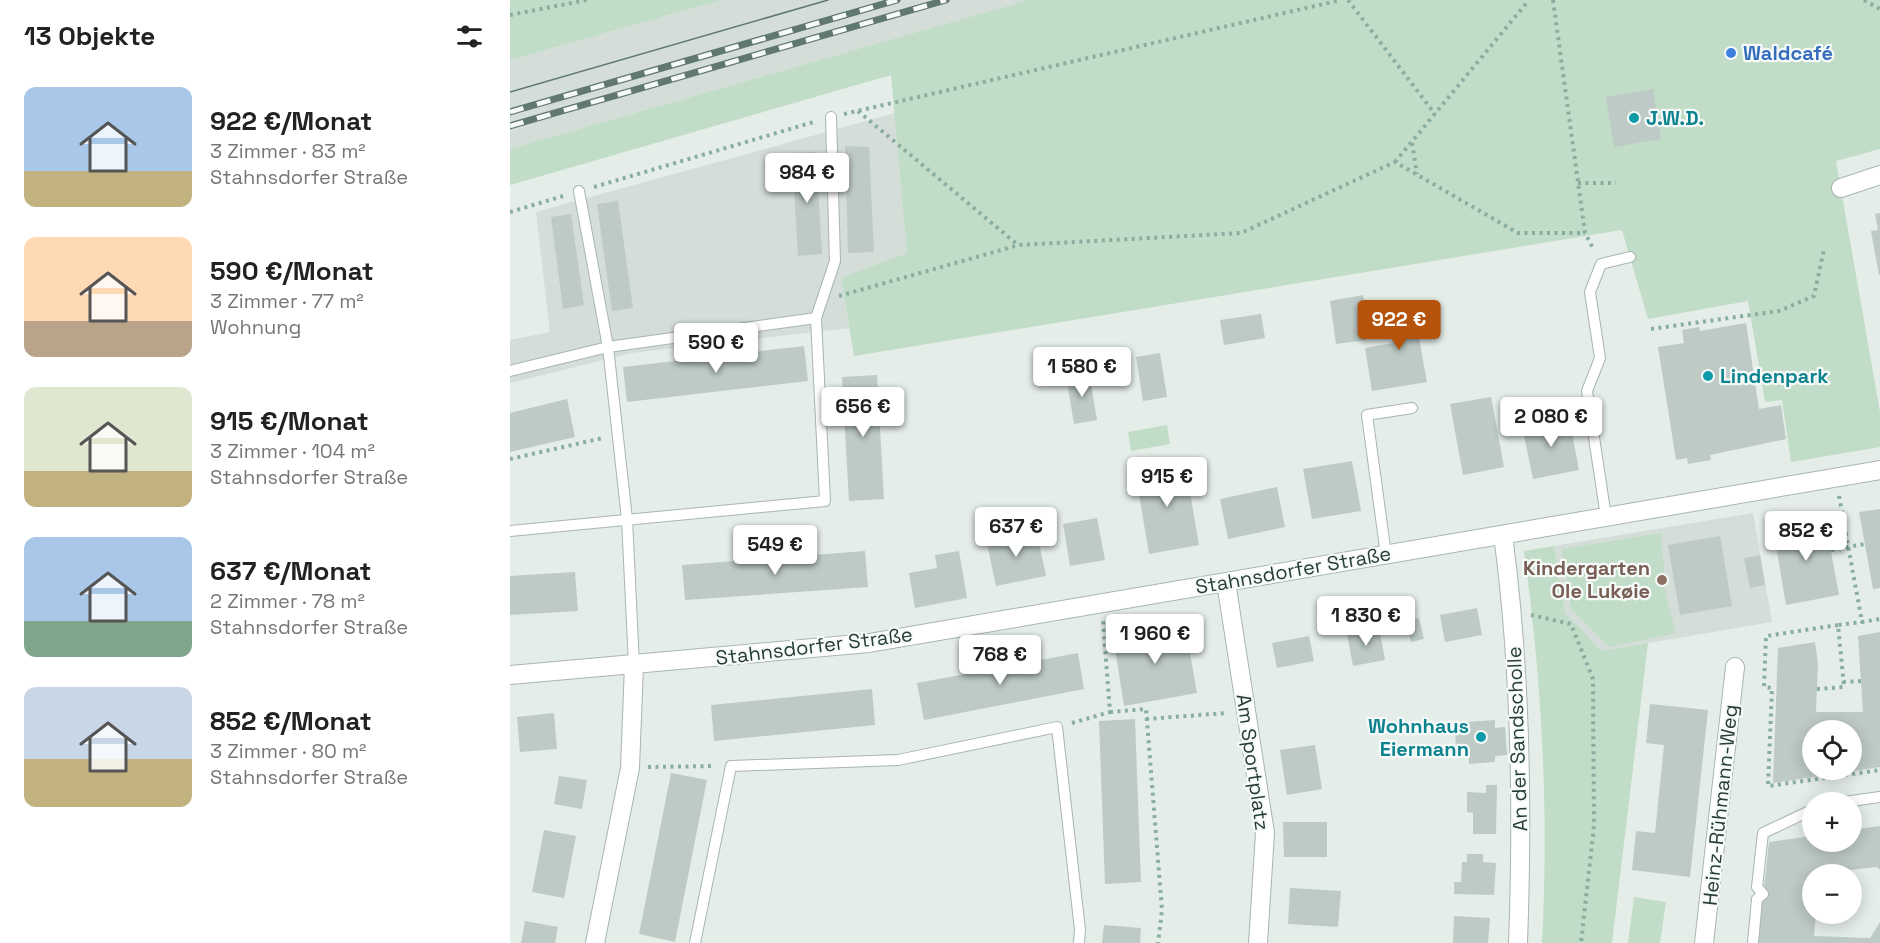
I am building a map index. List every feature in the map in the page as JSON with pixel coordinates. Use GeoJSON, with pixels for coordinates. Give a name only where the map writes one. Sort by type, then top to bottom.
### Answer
{"type":"FeatureCollection","features":[{"type":"Feature","properties":{"kind":"street"},"geometry":{"type":"LineString","coordinates":[[1841,188],[1880,175]]}},
{"type":"Feature","properties":{"kind":"street","name":"Stahnsdorfer Straße"},"geometry":{"type":"LineString","coordinates":[[510,675],[869,643],[1880,470]]}},
{"type":"Feature","properties":{"kind":"street","name":"An der Sandscholle"},"geometry":{"type":"LineString","coordinates":[[1503,535],[1513,610],[1521,846],[1518,943]]}},
{"type":"Feature","properties":{"kind":"street","name":"Am Sportplatz"},"geometry":{"type":"LineString","coordinates":[[1226,582],[1265,833],[1258,943]]}},
{"type":"Feature","properties":{"kind":"street"},"geometry":{"type":"LineString","coordinates":[[595,943],[630,768],[634,665]]}},
{"type":"Feature","properties":{"kind":"street","name":"Heinz-Rühmann-Weg"},"geometry":{"type":"LineString","coordinates":[[1704,943],[1735,667]]}},
{"type":"Feature","properties":{"kind":"lane"},"geometry":{"type":"LineString","coordinates":[[510,531],[825,501],[816,318],[835,261],[831,117]]}},
{"type":"Feature","properties":{"kind":"lane"},"geometry":{"type":"LineString","coordinates":[[579,191],[608,347],[627,519],[634,665]]}},
{"type":"Feature","properties":{"kind":"lane"},"geometry":{"type":"LineString","coordinates":[[1606,517],[1587,391],[1600,358],[1590,292],[1601,264],[1630,257]]}},
{"type":"Feature","properties":{"kind":"lane"},"geometry":{"type":"LineString","coordinates":[[510,371],[608,347],[816,318]]}},
{"type":"Feature","properties":{"kind":"lane"},"geometry":{"type":"LineString","coordinates":[[1386,555],[1367,415],[1412,408]]}},
{"type":"Feature","properties":{"kind":"lane"},"geometry":{"type":"LineString","coordinates":[[695,943],[731,766],[898,760],[1057,727],[1080,930],[1079,943]]}},
{"type":"Feature","properties":{"kind":"lane"},"geometry":{"type":"LineString","coordinates":[[1862,800],[1880,797]]}},
{"type":"Feature","properties":{"kind":"lane"},"geometry":{"type":"LineString","coordinates":[[1753,943],[1756,899],[1763,894],[1758,887],[1763,833],[1802,815]]}},
{"type":"Feature","properties":{"kind":"path"},"geometry":{"type":"LineString","coordinates":[[510,15],[587,0]]}},
{"type":"Feature","properties":{"kind":"path"},"geometry":{"type":"LineString","coordinates":[[510,212],[831,117],[1341,0]]}},
{"type":"Feature","properties":{"kind":"path"},"geometry":{"type":"LineString","coordinates":[[1348,0],[1435,114]]}},
{"type":"Feature","properties":{"kind":"path"},"geometry":{"type":"LineString","coordinates":[[822,301],[1019,245],[1241,233],[1395,162],[1529,0]]}},
{"type":"Feature","properties":{"kind":"path"},"geometry":{"type":"LineString","coordinates":[[1395,162],[1518,233],[1585,233],[1553,0]]}},
{"type":"Feature","properties":{"kind":"path"},"geometry":{"type":"LineString","coordinates":[[1864,0],[1880,9]]}},
{"type":"Feature","properties":{"kind":"path"},"geometry":{"type":"LineString","coordinates":[[858,111],[1019,245]]}},
{"type":"Feature","properties":{"kind":"path"},"geometry":{"type":"LineString","coordinates":[[1412,142],[1418,175]]}},
{"type":"Feature","properties":{"kind":"path"},"geometry":{"type":"LineString","coordinates":[[1578,183],[1616,183]]}},
{"type":"Feature","properties":{"kind":"path"},"geometry":{"type":"LineString","coordinates":[[1651,329],[1779,311],[1814,296],[1824,249]]}},
{"type":"Feature","properties":{"kind":"path"},"geometry":{"type":"LineString","coordinates":[[510,459],[618,435]]}},
{"type":"Feature","properties":{"kind":"path"},"geometry":{"type":"LineString","coordinates":[[1836,477],[1862,622]]}},
{"type":"Feature","properties":{"kind":"path"},"geometry":{"type":"LineString","coordinates":[[1831,550],[1865,544]]}},
{"type":"Feature","properties":{"kind":"path"},"geometry":{"type":"LineString","coordinates":[[1102,603],[1110,712]]}},
{"type":"Feature","properties":{"kind":"path"},"geometry":{"type":"LineString","coordinates":[[1513,610],[1571,624],[1593,679],[1594,826],[1581,943]]}},
{"type":"Feature","properties":{"kind":"path"},"geometry":{"type":"LineString","coordinates":[[1880,619],[1766,636],[1764,687],[1772,688],[1768,786],[1880,770]]}},
{"type":"Feature","properties":{"kind":"path"},"geometry":{"type":"LineString","coordinates":[[1817,689],[1844,687],[1838,625]]}},
{"type":"Feature","properties":{"kind":"path"},"geometry":{"type":"LineString","coordinates":[[1844,682],[1861,681]]}},
{"type":"Feature","properties":{"kind":"path"},"geometry":{"type":"LineString","coordinates":[[1057,727],[1110,712],[1146,709],[1162,910],[1158,943]]}},
{"type":"Feature","properties":{"kind":"path"},"geometry":{"type":"LineString","coordinates":[[1146,719],[1246,712]]}},
{"type":"Feature","properties":{"kind":"path"},"geometry":{"type":"LineString","coordinates":[[630,768],[731,766]]}},
{"type":"Feature","properties":{"kind":"shaded area"},"geometry":{"type":"Polygon","coordinates":[[[721,0],[1028,0],[510,149],[510,60],[721,0]]]}},
{"type":"Feature","properties":{"kind":"shaded area"},"geometry":{"type":"Polygon","coordinates":[[[895,113],[907,253],[841,279],[849,328],[632,353],[510,383],[510,340],[550,332],[536,212],[895,113]]]}},
{"type":"Feature","properties":{"kind":"shaded area","name":"Kindergarten Ole Lukøie"},"geometry":{"type":"Polygon","coordinates":[[[1753,513],[1772,622],[1602,651],[1565,613],[1554,546],[1753,513]]]}},
{"type":"Feature","properties":{"kind":"green space"},"geometry":{"type":"Polygon","coordinates":[[[510,0],[721,0],[510,60],[510,0]]]}},
{"type":"Feature","properties":{"kind":"green space"},"geometry":{"type":"Polygon","coordinates":[[[1028,0],[1880,0],[1880,149],[1836,161],[1880,412],[1880,447],[1791,462],[1782,400],[1765,402],[1748,301],[1648,319],[1622,230],[854,356],[841,278],[907,253],[891,75],[510,185],[510,149],[1028,0]]]}},
{"type":"Feature","properties":{"kind":"green space"},"geometry":{"type":"Polygon","coordinates":[[[1167,425],[1170,444],[1131,451],[1128,432],[1167,425]]]}},
{"type":"Feature","properties":{"kind":"green space"},"geometry":{"type":"Polygon","coordinates":[[[1661,533],[1666,596],[1676,633],[1609,647],[1571,609],[1562,549],[1661,533]]]}},
{"type":"Feature","properties":{"kind":"green space"},"geometry":{"type":"Polygon","coordinates":[[[1554,546],[1565,613],[1602,651],[1648,643],[1612,943],[1542,943],[1545,844],[1542,747],[1535,649],[1524,551],[1554,546]]]}},
{"type":"Feature","properties":{"kind":"green space"},"geometry":{"type":"Polygon","coordinates":[[[1634,897],[1666,902],[1660,943],[1628,943],[1634,897]]]}},
{"type":"Feature","properties":{"kind":"building","name":"J.W.D."},"geometry":{"type":"Polygon","coordinates":[[[1653,89],[1661,139],[1614,147],[1606,97],[1653,89]]]}},
{"type":"Feature","properties":{"kind":"building"},"geometry":{"type":"Polygon","coordinates":[[[845,146],[869,147],[874,252],[848,253],[845,146]]]}},
{"type":"Feature","properties":{"kind":"building"},"geometry":{"type":"Polygon","coordinates":[[[816,152],[822,254],[798,256],[792,153],[816,152]]]}},
{"type":"Feature","properties":{"kind":"building"},"geometry":{"type":"Polygon","coordinates":[[[618,201],[633,308],[612,311],[597,204],[618,201]]]}},
{"type":"Feature","properties":{"kind":"building"},"geometry":{"type":"Polygon","coordinates":[[[1880,213],[1879,275],[1871,231],[1878,230],[1875,214],[1880,213]]]}},
{"type":"Feature","properties":{"kind":"building"},"geometry":{"type":"Polygon","coordinates":[[[571,214],[584,305],[563,309],[551,217],[571,214]]]}},
{"type":"Feature","properties":{"kind":"building"},"geometry":{"type":"Polygon","coordinates":[[[1363,295],[1365,308],[1370,313],[1373,326],[1369,334],[1365,335],[1366,340],[1336,344],[1330,301],[1363,295]]]}},
{"type":"Feature","properties":{"kind":"building"},"geometry":{"type":"Polygon","coordinates":[[[1423,304],[1427,329],[1414,331],[1416,339],[1419,338],[1427,382],[1372,391],[1365,348],[1393,343],[1391,334],[1385,335],[1381,312],[1423,304]]]}},
{"type":"Feature","properties":{"kind":"building"},"geometry":{"type":"Polygon","coordinates":[[[1261,314],[1265,338],[1224,345],[1220,320],[1261,314]]]}},
{"type":"Feature","properties":{"kind":"building","name":"Lindenpark"},"geometry":{"type":"Polygon","coordinates":[[[1746,323],[1759,409],[1781,405],[1786,439],[1710,455],[1711,460],[1688,464],[1687,458],[1676,460],[1658,347],[1684,343],[1682,330],[1699,327],[1700,331],[1746,323]]]}},
{"type":"Feature","properties":{"kind":"building"},"geometry":{"type":"Polygon","coordinates":[[[804,346],[808,381],[627,402],[623,367],[804,346]]]}},
{"type":"Feature","properties":{"kind":"building"},"geometry":{"type":"Polygon","coordinates":[[[1160,353],[1167,397],[1143,401],[1136,357],[1160,353]]]}},
{"type":"Feature","properties":{"kind":"building"},"geometry":{"type":"Polygon","coordinates":[[[1089,372],[1097,420],[1074,424],[1066,376],[1089,372]]]}},
{"type":"Feature","properties":{"kind":"building"},"geometry":{"type":"Polygon","coordinates":[[[877,375],[884,499],[849,501],[842,377],[877,375]]]}},
{"type":"Feature","properties":{"kind":"building"},"geometry":{"type":"Polygon","coordinates":[[[1491,397],[1504,467],[1463,475],[1450,404],[1491,397]]]}},
{"type":"Feature","properties":{"kind":"building"},"geometry":{"type":"Polygon","coordinates":[[[567,399],[575,437],[510,452],[510,413],[567,399]]]}},
{"type":"Feature","properties":{"kind":"building"},"geometry":{"type":"Polygon","coordinates":[[[1569,417],[1579,470],[1533,479],[1522,426],[1569,417]]]}},
{"type":"Feature","properties":{"kind":"building"},"geometry":{"type":"Polygon","coordinates":[[[1352,461],[1361,511],[1312,519],[1303,469],[1352,461]]]}},
{"type":"Feature","properties":{"kind":"building"},"geometry":{"type":"Polygon","coordinates":[[[1185,463],[1199,545],[1149,554],[1135,471],[1185,463]]]}},
{"type":"Feature","properties":{"kind":"building"},"geometry":{"type":"Polygon","coordinates":[[[1277,487],[1285,527],[1228,539],[1220,499],[1277,487]]]}},
{"type":"Feature","properties":{"kind":"building"},"geometry":{"type":"Polygon","coordinates":[[[1880,509],[1880,588],[1873,589],[1859,512],[1880,509]]]}},
{"type":"Feature","properties":{"kind":"building"},"geometry":{"type":"Polygon","coordinates":[[[1097,518],[1105,560],[1070,566],[1063,524],[1097,518]]]}},
{"type":"Feature","properties":{"kind":"building"},"geometry":{"type":"Polygon","coordinates":[[[1825,518],[1839,595],[1786,605],[1773,528],[1825,518]]]}},
{"type":"Feature","properties":{"kind":"building"},"geometry":{"type":"Polygon","coordinates":[[[1036,529],[1046,576],[996,586],[986,539],[1036,529]]]}},
{"type":"Feature","properties":{"kind":"building"},"geometry":{"type":"Polygon","coordinates":[[[1720,536],[1732,606],[1680,615],[1668,545],[1720,536]]]}},
{"type":"Feature","properties":{"kind":"building"},"geometry":{"type":"Polygon","coordinates":[[[865,551],[868,587],[685,600],[682,565],[865,551]]]}},
{"type":"Feature","properties":{"kind":"building"},"geometry":{"type":"Polygon","coordinates":[[[959,551],[967,598],[915,608],[909,573],[937,568],[935,555],[959,551]]]}},
{"type":"Feature","properties":{"kind":"building"},"geometry":{"type":"Polygon","coordinates":[[[1760,555],[1765,585],[1750,588],[1744,558],[1760,555]]]}},
{"type":"Feature","properties":{"kind":"building"},"geometry":{"type":"Polygon","coordinates":[[[575,572],[578,611],[510,615],[510,576],[575,572]]]}},
{"type":"Feature","properties":{"kind":"building"},"geometry":{"type":"Polygon","coordinates":[[[1477,608],[1482,635],[1445,642],[1440,615],[1477,608]]]}},
{"type":"Feature","properties":{"kind":"building"},"geometry":{"type":"Polygon","coordinates":[[[1419,618],[1424,639],[1411,642],[1406,621],[1419,618]]]}},
{"type":"Feature","properties":{"kind":"building"},"geometry":{"type":"Polygon","coordinates":[[[1185,624],[1197,693],[1124,706],[1113,636],[1185,624]]]}},
{"type":"Feature","properties":{"kind":"building"},"geometry":{"type":"Polygon","coordinates":[[[1379,628],[1385,660],[1353,666],[1347,634],[1379,628]]]}},
{"type":"Feature","properties":{"kind":"building"},"geometry":{"type":"Polygon","coordinates":[[[1880,632],[1880,767],[1862,770],[1862,720],[1802,720],[1802,779],[1773,783],[1778,648],[1815,642],[1818,664],[1816,712],[1863,712],[1858,636],[1880,632]]]}},
{"type":"Feature","properties":{"kind":"building"},"geometry":{"type":"Polygon","coordinates":[[[1309,636],[1314,661],[1277,668],[1272,643],[1309,636]]]}},
{"type":"Feature","properties":{"kind":"building"},"geometry":{"type":"Polygon","coordinates":[[[1078,653],[1084,689],[924,720],[917,683],[1078,653]]]}},
{"type":"Feature","properties":{"kind":"building"},"geometry":{"type":"Polygon","coordinates":[[[872,689],[875,725],[714,741],[711,705],[872,689]]]}},
{"type":"Feature","properties":{"kind":"building"},"geometry":{"type":"Polygon","coordinates":[[[1650,704],[1708,710],[1690,877],[1632,870],[1636,831],[1655,833],[1664,745],[1646,743],[1650,704]]]}},
{"type":"Feature","properties":{"kind":"building"},"geometry":{"type":"Polygon","coordinates":[[[554,713],[557,749],[520,752],[517,717],[554,713]]]}},
{"type":"Feature","properties":{"kind":"building"},"geometry":{"type":"Polygon","coordinates":[[[1135,719],[1141,882],[1105,884],[1099,721],[1135,719]]]}},
{"type":"Feature","properties":{"kind":"building","name":"Wohnhaus Eiermann"},"geometry":{"type":"Polygon","coordinates":[[[1495,720],[1495,728],[1505,727],[1507,755],[1495,756],[1495,762],[1469,764],[1468,747],[1456,748],[1455,728],[1467,727],[1466,722],[1495,720]]]}},
{"type":"Feature","properties":{"kind":"building"},"geometry":{"type":"Polygon","coordinates":[[[1315,745],[1322,789],[1287,795],[1280,750],[1315,745]]]}},
{"type":"Feature","properties":{"kind":"building"},"geometry":{"type":"Polygon","coordinates":[[[671,773],[707,780],[675,942],[639,934],[671,773]]]}},
{"type":"Feature","properties":{"kind":"building"},"geometry":{"type":"Polygon","coordinates":[[[559,776],[587,780],[582,809],[554,804],[559,776]]]}},
{"type":"Feature","properties":{"kind":"building"},"geometry":{"type":"Polygon","coordinates":[[[1486,785],[1497,785],[1496,834],[1473,834],[1473,813],[1467,812],[1467,792],[1486,793],[1486,785]]]}},
{"type":"Feature","properties":{"kind":"building"},"geometry":{"type":"Polygon","coordinates":[[[1283,822],[1327,822],[1327,857],[1284,857],[1283,822]]]}},
{"type":"Feature","properties":{"kind":"building"},"geometry":{"type":"Polygon","coordinates":[[[1880,826],[1880,870],[1877,867],[1862,869],[1862,864],[1802,864],[1802,924],[1815,924],[1814,936],[1870,938],[1880,922],[1880,943],[1758,943],[1769,842],[1802,837],[1802,852],[1862,852],[1862,828],[1880,826]]]}},
{"type":"Feature","properties":{"kind":"building"},"geometry":{"type":"Polygon","coordinates":[[[544,830],[576,836],[564,898],[532,892],[544,830]]]}},
{"type":"Feature","properties":{"kind":"building"},"geometry":{"type":"Polygon","coordinates":[[[1467,854],[1483,854],[1483,862],[1496,863],[1494,895],[1454,894],[1454,882],[1461,882],[1462,862],[1467,862],[1467,854]]]}},
{"type":"Feature","properties":{"kind":"building"},"geometry":{"type":"Polygon","coordinates":[[[1290,888],[1341,891],[1338,927],[1288,924],[1290,888]]]}},
{"type":"Feature","properties":{"kind":"building"},"geometry":{"type":"Polygon","coordinates":[[[1454,916],[1490,918],[1488,943],[1453,943],[1454,916]]]}},
{"type":"Feature","properties":{"kind":"building"},"geometry":{"type":"Polygon","coordinates":[[[525,921],[558,927],[555,943],[521,943],[525,921]]]}},
{"type":"Feature","properties":{"kind":"building"},"geometry":{"type":"Polygon","coordinates":[[[1104,925],[1141,928],[1140,943],[1102,943],[1104,925]]]}},
{"type":"Feature","properties":{"kind":"tram line"},"geometry":{"type":"LineString","coordinates":[[510,92],[828,0]]}},
{"type":"Feature","properties":{"kind":"railway"},"geometry":{"type":"LineString","coordinates":[[510,112],[897,0]]}},
{"type":"Feature","properties":{"kind":"railway"},"geometry":{"type":"LineString","coordinates":[[510,126],[946,0]]}},
{"type":"Feature","properties":{"kind":"place","name":"Waldcafé"},"geometry":{"type":"Point","coordinates":[1731,53]}},
{"type":"Feature","properties":{"kind":"place","name":"J.W.D."},"geometry":{"type":"Point","coordinates":[1634,118]}},
{"type":"Feature","properties":{"kind":"place","name":"Lindenpark"},"geometry":{"type":"Point","coordinates":[1708,376]}},
{"type":"Feature","properties":{"kind":"place","name":"Kindergarten Ole Lukøie"},"geometry":{"type":"Point","coordinates":[1662,580]}},
{"type":"Feature","properties":{"kind":"place","name":"Wohnhaus Eiermann"},"geometry":{"type":"Point","coordinates":[1481,737]}}]}
